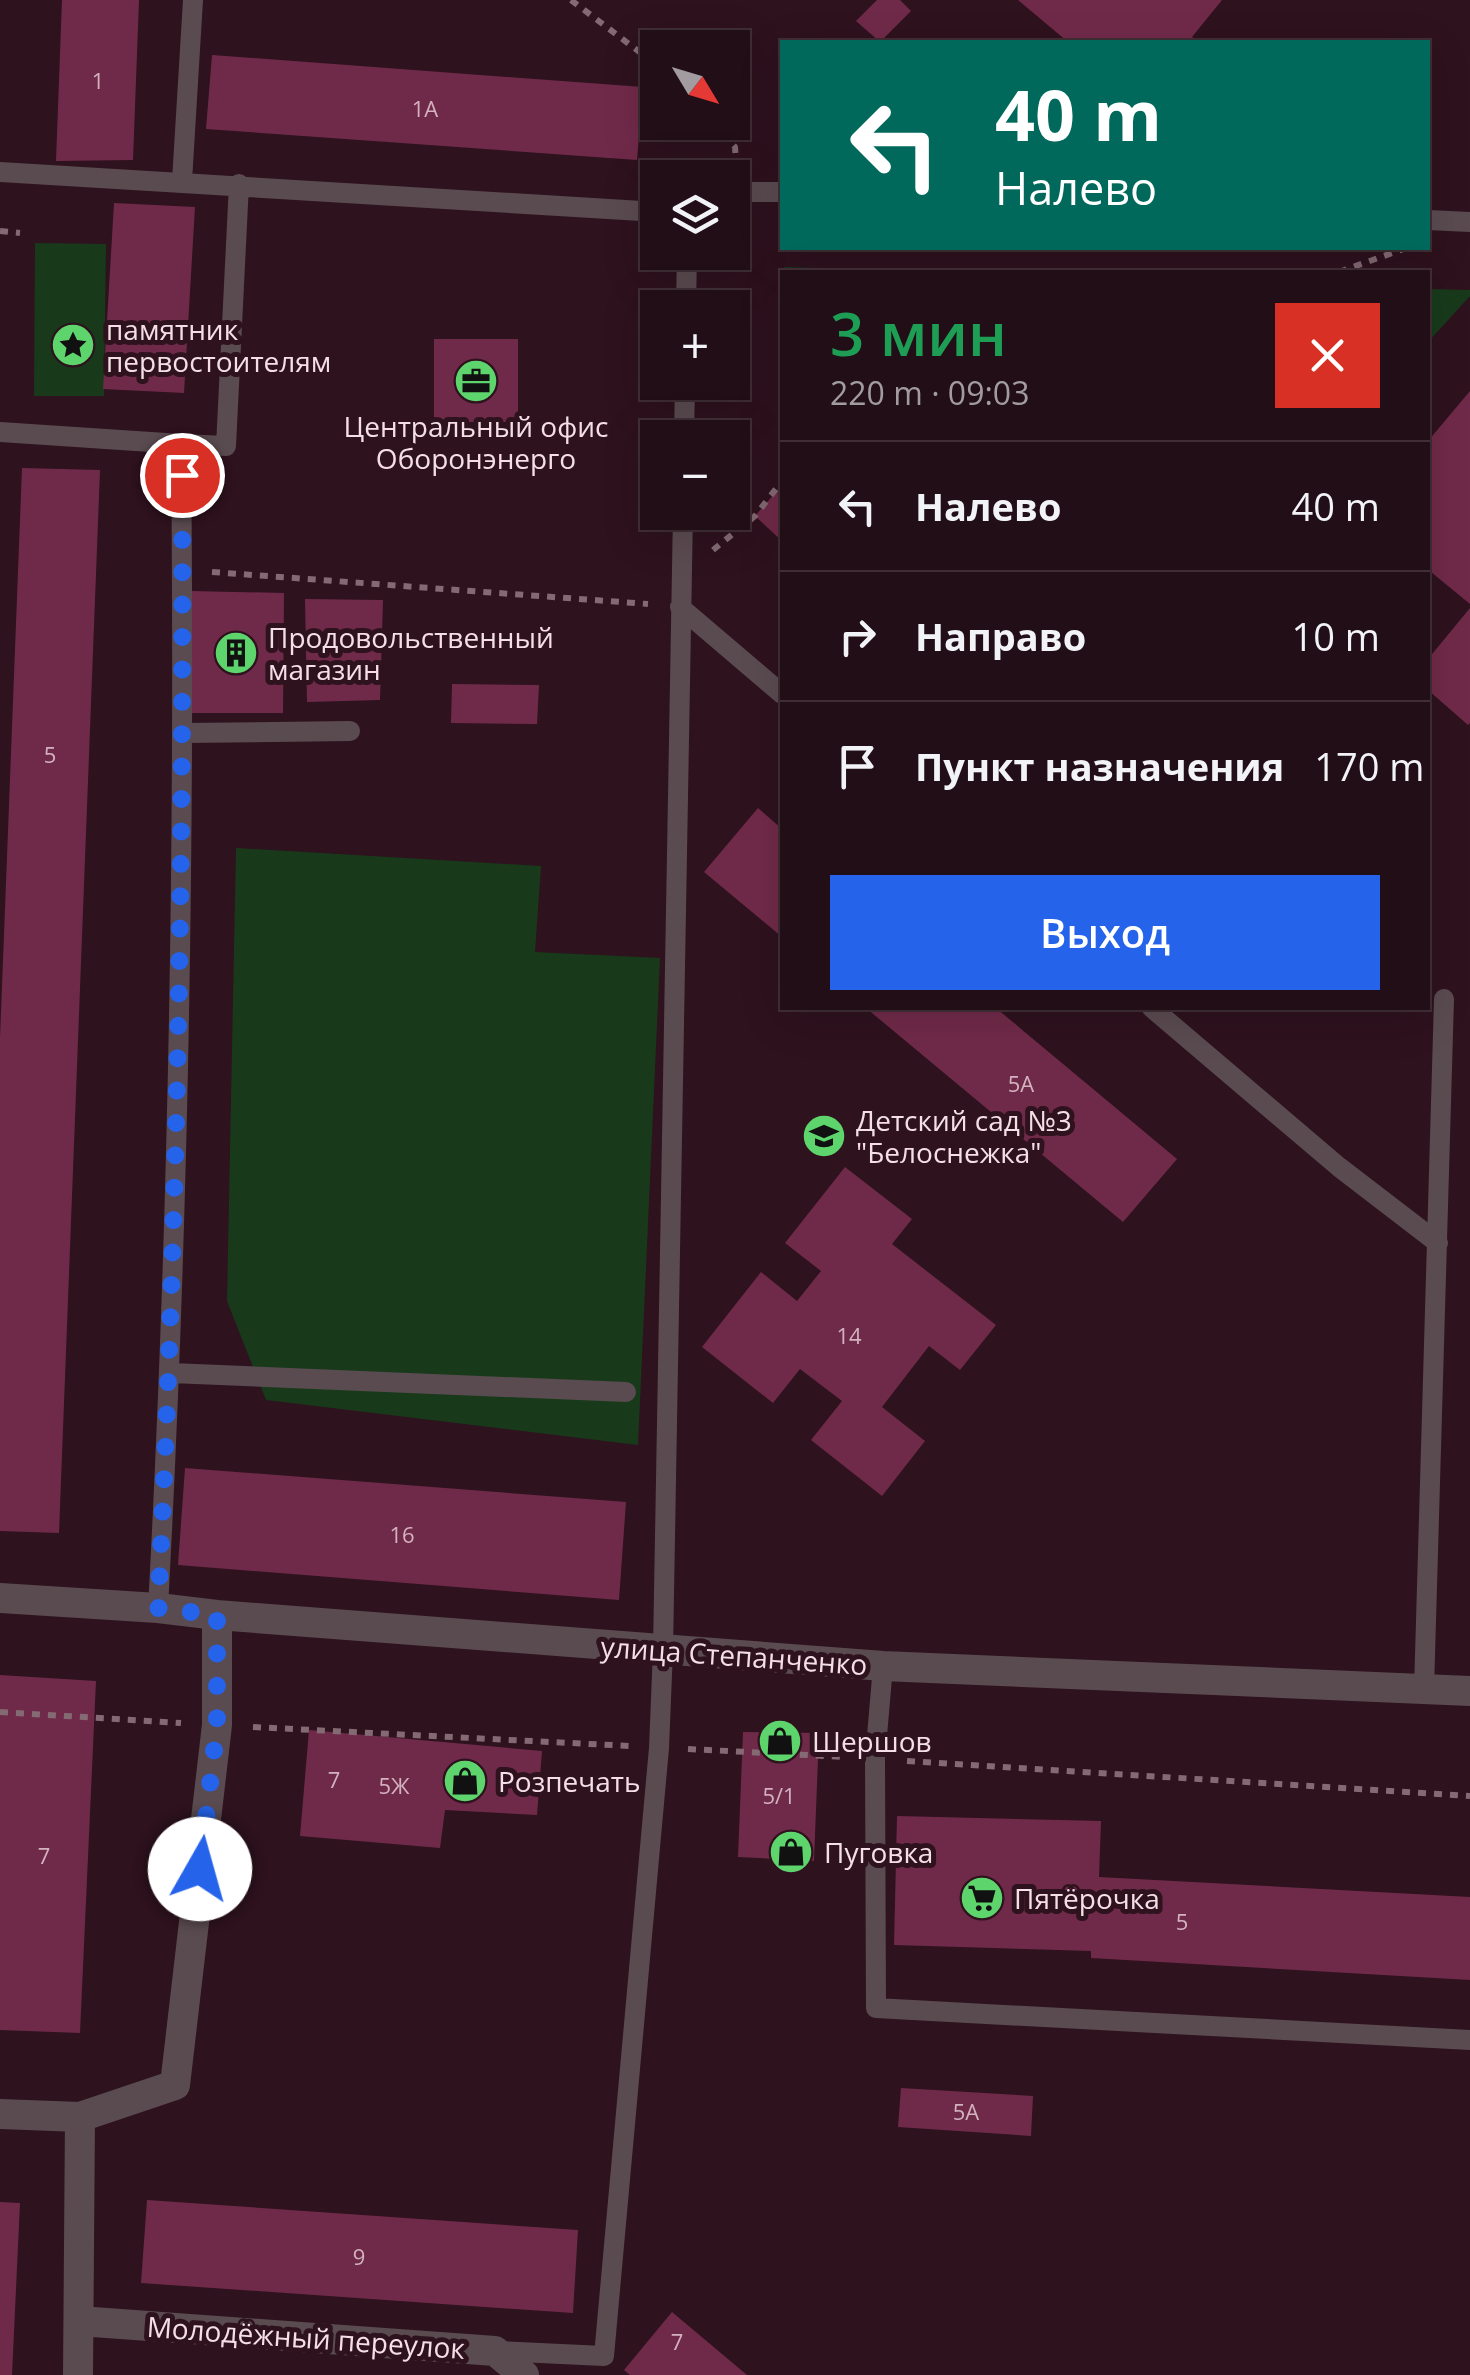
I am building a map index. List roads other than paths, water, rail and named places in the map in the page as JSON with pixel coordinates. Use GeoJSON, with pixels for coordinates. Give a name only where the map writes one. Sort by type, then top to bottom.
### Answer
{"type":"FeatureCollection","features":[{"type":"Feature","properties":{"kind":"street","name":"улица Степанченко"},"geometry":{"type":"LineString","coordinates":[[0,1598],[883,1666],[1470,1691]]}},
{"type":"Feature","properties":{"kind":"street"},"geometry":{"type":"LineString","coordinates":[[0,2114],[80,2117],[174,2085],[217,1725],[217,1615]]}},
{"type":"Feature","properties":{"kind":"street"},"geometry":{"type":"LineString","coordinates":[[78,2375],[80,2117]]}},
{"type":"Feature","properties":{"kind":"street","name":"Молодёжный переулок"},"geometry":{"type":"LineString","coordinates":[[79,2321],[494,2351],[524,2375]]}},
{"type":"Feature","properties":{"kind":"lane"},"geometry":{"type":"LineString","coordinates":[[182,182],[193,0]]}},
{"type":"Feature","properties":{"kind":"lane"},"geometry":{"type":"LineString","coordinates":[[0,172],[640,211]]}},
{"type":"Feature","properties":{"kind":"lane"},"geometry":{"type":"LineString","coordinates":[[0,432],[226,446],[239,184]]}},
{"type":"Feature","properties":{"kind":"lane"},"geometry":{"type":"LineString","coordinates":[[750,191],[780,192]]}},
{"type":"Feature","properties":{"kind":"lane"},"geometry":{"type":"LineString","coordinates":[[1430,220],[1470,222]]}},
{"type":"Feature","properties":{"kind":"lane"},"geometry":{"type":"LineString","coordinates":[[158,1608],[170,1373],[183,733],[181,444]]}},
{"type":"Feature","properties":{"kind":"lane"},"geometry":{"type":"LineString","coordinates":[[494,2351],[604,2356],[659,1748],[664,1650],[683,530]]}},
{"type":"Feature","properties":{"kind":"lane"},"geometry":{"type":"LineString","coordinates":[[680,606],[780,692]]}},
{"type":"Feature","properties":{"kind":"lane"},"geometry":{"type":"LineString","coordinates":[[183,733],[350,730]]}},
{"type":"Feature","properties":{"kind":"lane"},"geometry":{"type":"LineString","coordinates":[[1424,1690],[1444,999]]}},
{"type":"Feature","properties":{"kind":"lane"},"geometry":{"type":"LineString","coordinates":[[1154,1010],[1339,1166],[1438,1243]]}},
{"type":"Feature","properties":{"kind":"lane"},"geometry":{"type":"LineString","coordinates":[[170,1373],[626,1392]]}},
{"type":"Feature","properties":{"kind":"lane"},"geometry":{"type":"LineString","coordinates":[[883,1666],[876,1759],[876,2008],[1470,2040]]}},
{"type":"Feature","properties":{"kind":"place","name":"памятник первостоителям"},"geometry":{"type":"Point","coordinates":[73,345]}},
{"type":"Feature","properties":{"kind":"place","name":"Центральный офис Оборонэнерго"},"geometry":{"type":"Point","coordinates":[476,381]}},
{"type":"Feature","properties":{"kind":"place","name":"Продовольственный магазин"},"geometry":{"type":"Point","coordinates":[236,653]}},
{"type":"Feature","properties":{"kind":"place","name":"Детский сад №3 \"Белоснежка\""},"geometry":{"type":"Point","coordinates":[824,1136]}},
{"type":"Feature","properties":{"kind":"place","name":"Шершов"},"geometry":{"type":"Point","coordinates":[780,1741]}},
{"type":"Feature","properties":{"kind":"place","name":"Розпечать"},"geometry":{"type":"Point","coordinates":[465,1781]}},
{"type":"Feature","properties":{"kind":"place","name":"Пуговка"},"geometry":{"type":"Point","coordinates":[791,1852]}},
{"type":"Feature","properties":{"kind":"place","name":"Пятёрочка"},"geometry":{"type":"Point","coordinates":[982,1898]}}]}
